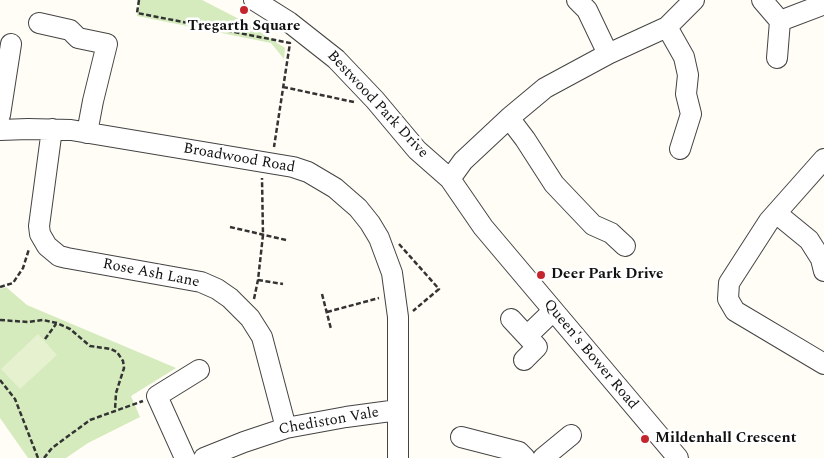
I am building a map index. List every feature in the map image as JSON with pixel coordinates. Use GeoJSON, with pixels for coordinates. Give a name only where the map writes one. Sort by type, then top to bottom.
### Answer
{"type":"FeatureCollection","features":[{"type":"Feature","properties":{"kind":"street","name":"Bestwood Park Drive"},"geometry":{"type":"LineString","coordinates":[[254,0],[289,22],[336,59],[417,150],[450,179]]}},
{"type":"Feature","properties":{"kind":"street"},"geometry":{"type":"LineString","coordinates":[[576,0],[587,10],[608,54]]}},
{"type":"Feature","properties":{"kind":"street"},"geometry":{"type":"LineString","coordinates":[[450,179],[463,161],[509,118],[545,88],[608,54],[667,27],[694,0]]}},
{"type":"Feature","properties":{"kind":"street"},"geometry":{"type":"LineString","coordinates":[[762,0],[780,21],[777,58]]}},
{"type":"Feature","properties":{"kind":"street"},"geometry":{"type":"LineString","coordinates":[[780,21],[822,5]]}},
{"type":"Feature","properties":{"kind":"street"},"geometry":{"type":"LineString","coordinates":[[39,23],[70,30],[78,38],[107,44],[87,133]]}},
{"type":"Feature","properties":{"kind":"street"},"geometry":{"type":"LineString","coordinates":[[667,27],[684,57],[688,75],[686,94],[699,114],[680,149]]}},
{"type":"Feature","properties":{"kind":"street"},"geometry":{"type":"LineString","coordinates":[[0,115],[7,54]]}},
{"type":"Feature","properties":{"kind":"street"},"geometry":{"type":"LineString","coordinates":[[509,118],[554,184],[593,225],[618,233]]}},
{"type":"Feature","properties":{"kind":"street"},"geometry":{"type":"LineString","coordinates":[[40,234],[40,216],[52,129]]}},
{"type":"Feature","properties":{"kind":"street","name":"Broadwood Road"},"geometry":{"type":"LineString","coordinates":[[0,130],[52,129],[87,133],[267,162],[308,172],[335,188],[358,208],[379,238],[392,273],[398,317],[398,458]]}},
{"type":"Feature","properties":{"kind":"street"},"geometry":{"type":"LineString","coordinates":[[824,159],[769,221],[729,283],[728,299],[735,311],[824,364]]}},
{"type":"Feature","properties":{"kind":"street","name":"Queen's Bower Road"},"geometry":{"type":"LineString","coordinates":[[450,179],[483,227],[678,458]]}},
{"type":"Feature","properties":{"kind":"street"},"geometry":{"type":"LineString","coordinates":[[776,213],[809,240],[821,259],[824,271]]}},
{"type":"Feature","properties":{"kind":"street","name":"Rose Ash Lane"},"geometry":{"type":"LineString","coordinates":[[40,234],[53,252],[67,258],[201,282],[217,289],[230,298],[250,318],[262,337],[286,428]]}},
{"type":"Feature","properties":{"kind":"street"},"geometry":{"type":"LineString","coordinates":[[527,336],[553,311]]}},
{"type":"Feature","properties":{"kind":"street"},"geometry":{"type":"LineString","coordinates":[[511,319],[537,347],[524,360]]}},
{"type":"Feature","properties":{"kind":"street"},"geometry":{"type":"LineString","coordinates":[[185,458],[156,396],[199,370]]}},
{"type":"Feature","properties":{"kind":"street","name":"Chediston Vale"},"geometry":{"type":"LineString","coordinates":[[204,458],[286,428],[398,410]]}},
{"type":"Feature","properties":{"kind":"street"},"geometry":{"type":"LineString","coordinates":[[543,458],[571,435]]}},
{"type":"Feature","properties":{"kind":"street"},"geometry":{"type":"LineString","coordinates":[[461,438],[522,455]]}},
{"type":"Feature","properties":{"kind":"path"},"geometry":{"type":"LineString","coordinates":[[139,0],[136,13],[290,43],[267,162],[258,280],[250,318]]}},
{"type":"Feature","properties":{"kind":"path"},"geometry":{"type":"LineString","coordinates":[[283,87],[354,102]]}},
{"type":"Feature","properties":{"kind":"path"},"geometry":{"type":"LineString","coordinates":[[230,227],[286,240]]}},
{"type":"Feature","properties":{"kind":"path"},"geometry":{"type":"LineString","coordinates":[[0,287],[14,283],[23,268],[32,236],[40,234]]}},
{"type":"Feature","properties":{"kind":"path"},"geometry":{"type":"LineString","coordinates":[[379,238],[390,234],[439,289],[407,316],[398,317]]}},
{"type":"Feature","properties":{"kind":"path"},"geometry":{"type":"LineString","coordinates":[[258,280],[283,284]]}},
{"type":"Feature","properties":{"kind":"path"},"geometry":{"type":"LineString","coordinates":[[322,294],[331,329]]}},
{"type":"Feature","properties":{"kind":"path"},"geometry":{"type":"LineString","coordinates":[[327,312],[395,294]]}},
{"type":"Feature","properties":{"kind":"path"},"geometry":{"type":"LineString","coordinates":[[0,320],[28,322],[43,320],[56,323],[70,329],[90,346],[111,349],[117,352],[123,361],[124,368],[116,393],[115,410]]}},
{"type":"Feature","properties":{"kind":"path"},"geometry":{"type":"LineString","coordinates":[[45,339],[56,323]]}},
{"type":"Feature","properties":{"kind":"path"},"geometry":{"type":"LineString","coordinates":[[0,380],[15,398],[38,458]]}},
{"type":"Feature","properties":{"kind":"path"},"geometry":{"type":"LineString","coordinates":[[44,458],[52,448],[90,420],[156,396]]}},
{"type":"Feature","properties":{"kind":"green space"},"geometry":{"type":"Polygon","coordinates":[[[140,0],[202,0],[241,20],[285,48],[284,59],[271,43],[137,16],[140,0]]]}},
{"type":"Feature","properties":{"kind":"green space"},"geometry":{"type":"Polygon","coordinates":[[[6,287],[27,305],[176,368],[131,396],[140,417],[88,443],[66,458],[28,458],[0,418],[0,289],[6,287]]]}},
{"type":"Feature","properties":{"kind":"green space"},"geometry":{"type":"Polygon","coordinates":[[[38,334],[57,355],[20,389],[1,369],[38,334]]]}},
{"type":"Feature","properties":{"kind":"place","name":"Tregarth Square"},"geometry":{"type":"Point","coordinates":[244,10]}},
{"type":"Feature","properties":{"kind":"place","name":"Deer Park Drive"},"geometry":{"type":"Point","coordinates":[541,275]}},
{"type":"Feature","properties":{"kind":"place","name":"Mildenhall Crescent"},"geometry":{"type":"Point","coordinates":[645,439]}}]}
